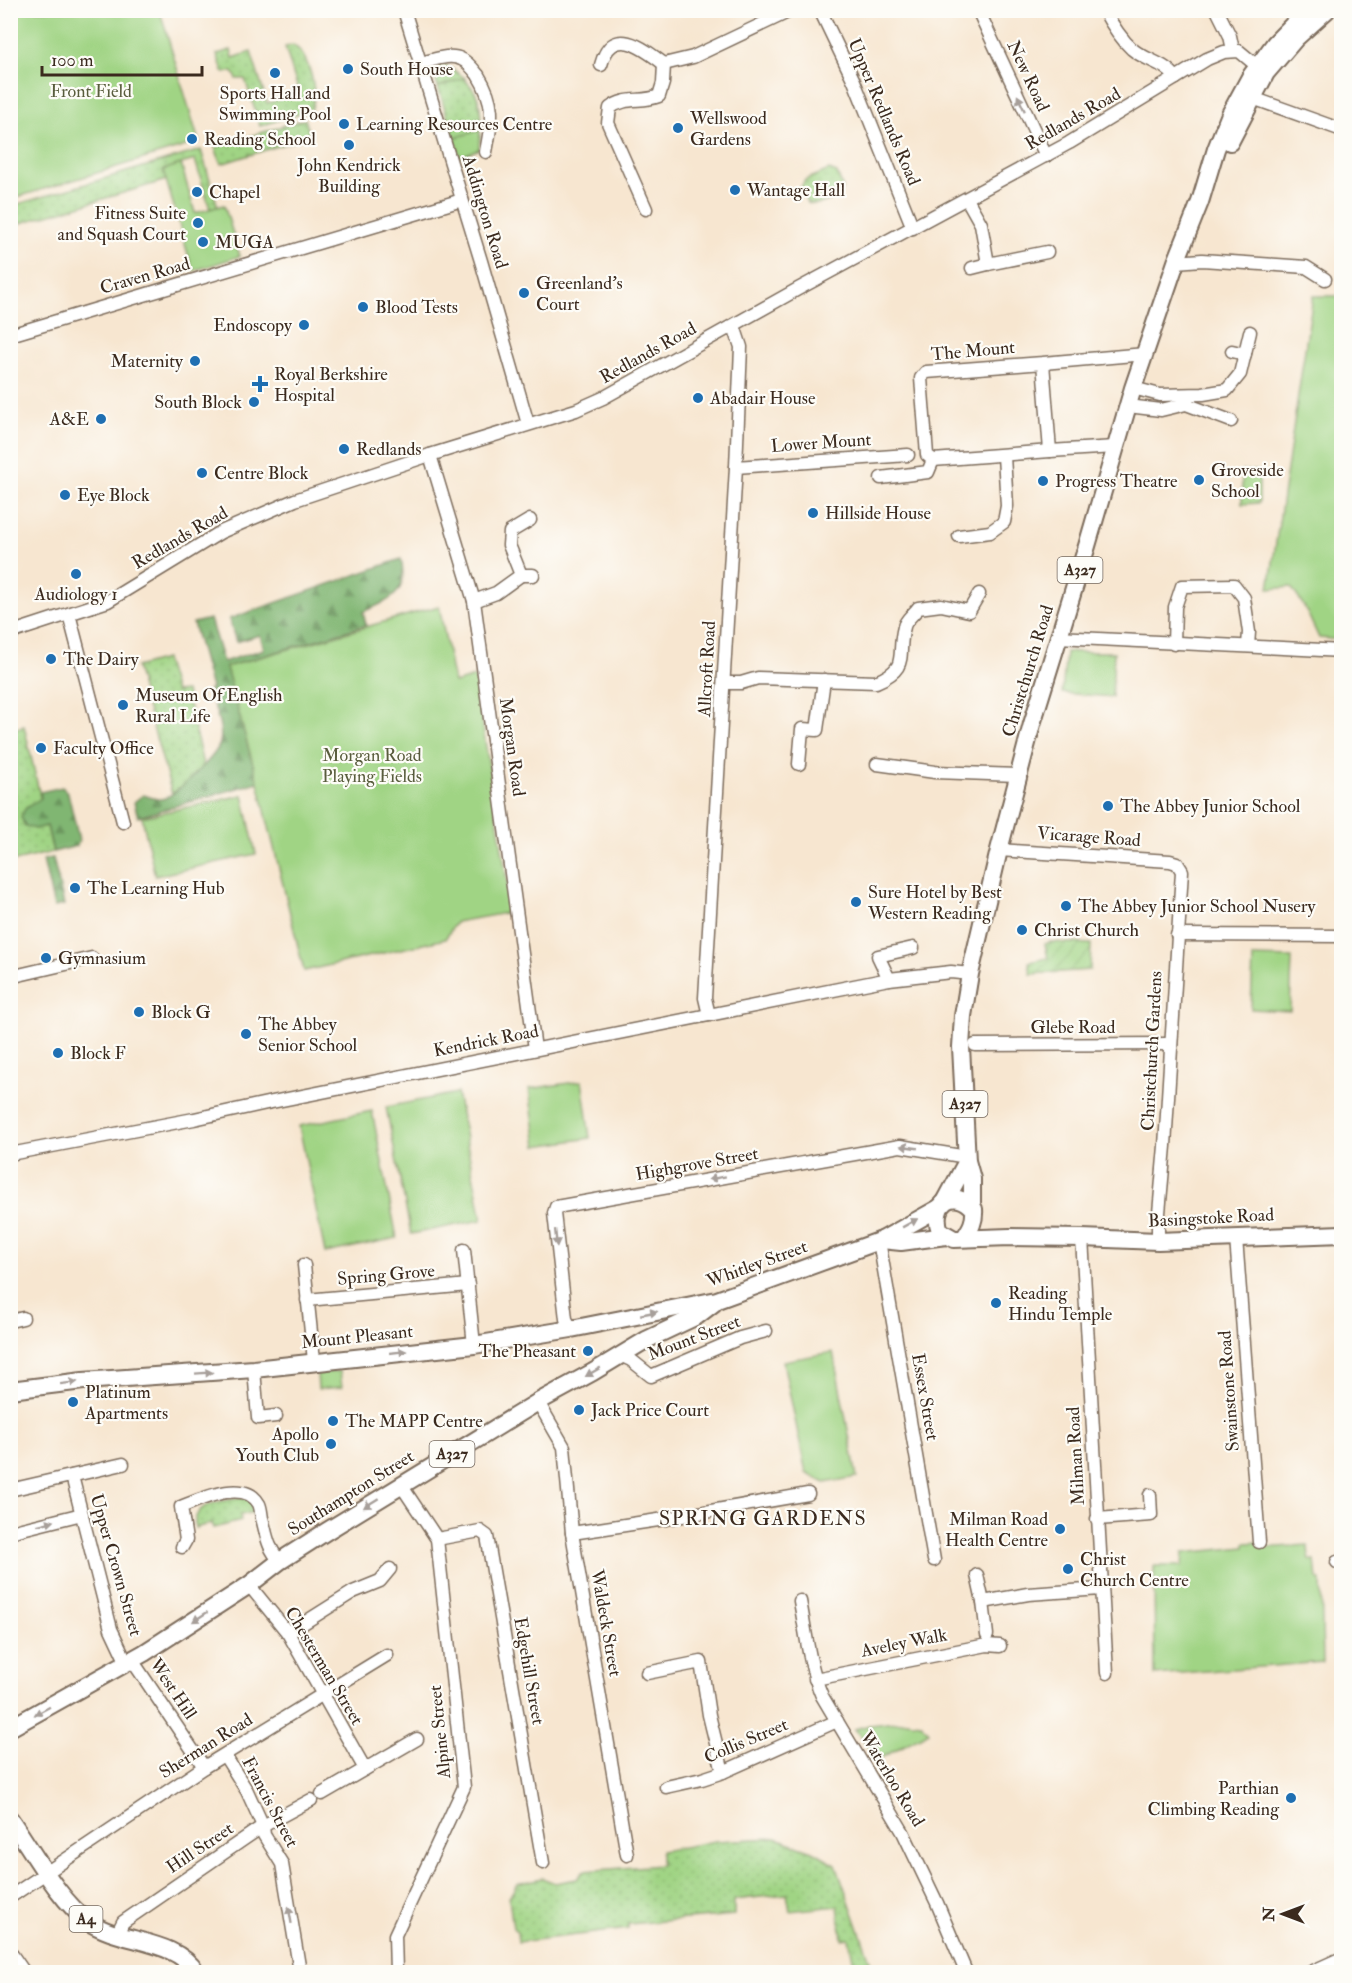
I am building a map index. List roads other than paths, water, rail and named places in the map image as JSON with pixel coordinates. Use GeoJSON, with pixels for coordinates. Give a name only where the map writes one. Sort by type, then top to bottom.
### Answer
{"type":"FeatureCollection","features":[{"type":"Feature","properties":{"kind":"main road","name":"A327"},"geometry":{"type":"LineString","coordinates":[[1262,70],[1290,27],[1306,10]]}},
{"type":"Feature","properties":{"kind":"main road","name":"A327"},"geometry":{"type":"LineString","coordinates":[[1262,70],[1327,10]]}},
{"type":"Feature","properties":{"kind":"main road","name":"Christchurch Road"},"geometry":{"type":"LineString","coordinates":[[973,1211],[972,1179],[967,1159],[961,1047],[963,1016],[970,974],[1017,775],[1133,388],[1176,262],[1210,173],[1224,154],[1246,96],[1262,70]]}},
{"type":"Feature","properties":{"kind":"main road"},"geometry":{"type":"LineString","coordinates":[[967,1159],[936,1218],[940,1231],[946,1236],[954,1239],[1082,1238]]}},
{"type":"Feature","properties":{"kind":"main road"},"geometry":{"type":"LineString","coordinates":[[943,1204],[957,1198],[967,1201],[973,1211],[992,1228],[1010,1237]]}},
{"type":"Feature","properties":{"kind":"main road","name":"Whitley Street"},"geometry":{"type":"LineString","coordinates":[[571,1329],[717,1300],[881,1240],[943,1204]]}},
{"type":"Feature","properties":{"kind":"main road"},"geometry":{"type":"LineString","coordinates":[[964,1238],[972,1227],[973,1211]]}},
{"type":"Feature","properties":{"kind":"main road","name":"Basingstoke Road"},"geometry":{"type":"LineString","coordinates":[[1082,1238],[1158,1241],[1288,1234],[1341,1234]]}},
{"type":"Feature","properties":{"kind":"main road","name":"Whitley Street"},"geometry":{"type":"LineString","coordinates":[[881,1240],[901,1242],[946,1236]]}},
{"type":"Feature","properties":{"kind":"main road","name":"Southampton Street"},"geometry":{"type":"LineString","coordinates":[[10,1728],[130,1661],[249,1586],[280,1561],[538,1402],[646,1340],[697,1316],[717,1300]]}},
{"type":"Feature","properties":{"kind":"main road","name":"Mount Pleasant"},"geometry":{"type":"LineString","coordinates":[[10,1390],[83,1381],[254,1369],[474,1344],[571,1329]]}},
{"type":"Feature","properties":{"kind":"main road","name":"A4"},"geometry":{"type":"LineString","coordinates":[[10,1819],[64,1898],[82,1916],[97,1926],[177,1954],[196,1972]]}},
{"type":"Feature","properties":{"kind":"street","name":"Addington Road"},"geometry":{"type":"LineString","coordinates":[[404,10],[528,424]]}},
{"type":"Feature","properties":{"kind":"street"},"geometry":{"type":"LineString","coordinates":[[664,64],[693,57],[792,10]]}},
{"type":"Feature","properties":{"kind":"street","name":"Upper Redlands Road"},"geometry":{"type":"LineString","coordinates":[[820,10],[854,81],[912,228]]}},
{"type":"Feature","properties":{"kind":"street","name":"New Road"},"geometry":{"type":"LineString","coordinates":[[978,10],[1046,156]]}},
{"type":"Feature","properties":{"kind":"street"},"geometry":{"type":"LineString","coordinates":[[1104,10],[1113,28],[1133,50],[1171,71],[1176,78]]}},
{"type":"Feature","properties":{"kind":"street"},"geometry":{"type":"LineString","coordinates":[[1217,10],[1230,36],[1233,51],[1239,51],[1262,70]]}},
{"type":"Feature","properties":{"kind":"street"},"geometry":{"type":"LineString","coordinates":[[602,65],[604,54],[612,45],[620,42],[629,42],[647,51],[664,64]]}},
{"type":"Feature","properties":{"kind":"street","name":"Redlands Road"},"geometry":{"type":"LineString","coordinates":[[10,633],[108,601],[220,532],[295,500],[576,410],[603,398],[1046,156],[1207,59],[1233,51]]}},
{"type":"Feature","properties":{"kind":"street"},"geometry":{"type":"LineString","coordinates":[[420,63],[449,57],[462,59],[476,72],[489,93],[492,119],[486,152]]}},
{"type":"Feature","properties":{"kind":"street"},"geometry":{"type":"LineString","coordinates":[[646,209],[608,123],[610,108],[617,103],[626,100],[647,101],[659,96],[663,83],[664,64]]}},
{"type":"Feature","properties":{"kind":"street"},"geometry":{"type":"LineString","coordinates":[[1246,96],[1341,130]]}},
{"type":"Feature","properties":{"kind":"street"},"geometry":{"type":"LineString","coordinates":[[967,199],[981,224],[988,264]]}},
{"type":"Feature","properties":{"kind":"street","name":"Craven Road"},"geometry":{"type":"LineString","coordinates":[[10,335],[462,200]]}},
{"type":"Feature","properties":{"kind":"street"},"geometry":{"type":"LineString","coordinates":[[972,268],[1047,252]]}},
{"type":"Feature","properties":{"kind":"street"},"geometry":{"type":"LineString","coordinates":[[1176,262],[1202,260],[1296,265],[1306,267],[1324,279]]}},
{"type":"Feature","properties":{"kind":"street","name":"Allcroft Road"},"geometry":{"type":"LineString","coordinates":[[709,1015],[705,998],[741,347],[734,326]]}},
{"type":"Feature","properties":{"kind":"street"},"geometry":{"type":"LineString","coordinates":[[1133,388],[1160,395],[1203,394],[1227,390],[1240,374],[1250,332]]}},
{"type":"Feature","properties":{"kind":"street"},"geometry":{"type":"LineString","coordinates":[[1232,351],[1245,354]]}},
{"type":"Feature","properties":{"kind":"street","name":"The Mount"},"geometry":{"type":"LineString","coordinates":[[933,460],[927,455],[925,433],[921,378],[926,372],[1145,354]]}},
{"type":"Feature","properties":{"kind":"street"},"geometry":{"type":"LineString","coordinates":[[1043,363],[1050,451]]}},
{"type":"Feature","properties":{"kind":"street"},"geometry":{"type":"LineString","coordinates":[[1128,406],[1161,410],[1185,404],[1231,421]]}},
{"type":"Feature","properties":{"kind":"street"},"geometry":{"type":"LineString","coordinates":[[881,478],[928,472],[933,460],[1115,447]]}},
{"type":"Feature","properties":{"kind":"street","name":"Morgan Road"},"geometry":{"type":"LineString","coordinates":[[430,455],[474,601],[536,1049]]}},
{"type":"Feature","properties":{"kind":"street","name":"Lower Mount"},"geometry":{"type":"LineString","coordinates":[[736,467],[908,455]]}},
{"type":"Feature","properties":{"kind":"street"},"geometry":{"type":"LineString","coordinates":[[959,536],[990,532],[1004,522],[1008,506],[1004,456]]}},
{"type":"Feature","properties":{"kind":"street"},"geometry":{"type":"LineString","coordinates":[[474,601],[496,593],[527,575],[509,545],[510,532],[530,520]]}},
{"type":"Feature","properties":{"kind":"street"},"geometry":{"type":"LineString","coordinates":[[1174,644],[1175,607],[1182,586],[1234,585],[1244,598],[1249,632],[1248,646]]}},
{"type":"Feature","properties":{"kind":"street"},"geometry":{"type":"LineString","coordinates":[[724,683],[741,683],[758,678],[876,682],[891,676],[901,662],[904,625],[918,608],[941,605],[969,611],[979,594]]}},
{"type":"Feature","properties":{"kind":"street"},"geometry":{"type":"LineString","coordinates":[[69,614],[123,822]]}},
{"type":"Feature","properties":{"kind":"street"},"geometry":{"type":"LineString","coordinates":[[1058,637],[1341,651]]}},
{"type":"Feature","properties":{"kind":"street"},"geometry":{"type":"LineString","coordinates":[[799,764],[802,729],[817,730],[824,680]]}},
{"type":"Feature","properties":{"kind":"street"},"geometry":{"type":"LineString","coordinates":[[878,764],[935,772],[1017,775]]}},
{"type":"Feature","properties":{"kind":"street","name":"Vicarage Road"},"geometry":{"type":"LineString","coordinates":[[999,850],[1141,858],[1177,863]]}},
{"type":"Feature","properties":{"kind":"street","name":"Christchurch Gardens"},"geometry":{"type":"LineString","coordinates":[[1158,1241],[1182,871],[1177,863]]}},
{"type":"Feature","properties":{"kind":"street"},"geometry":{"type":"LineString","coordinates":[[1177,935],[1341,936]]}},
{"type":"Feature","properties":{"kind":"street"},"geometry":{"type":"LineString","coordinates":[[888,979],[878,956],[913,948]]}},
{"type":"Feature","properties":{"kind":"street"},"geometry":{"type":"LineString","coordinates":[[10,977],[92,958]]}},
{"type":"Feature","properties":{"kind":"street","name":"Kendrick Road"},"geometry":{"type":"LineString","coordinates":[[10,1154],[888,979],[951,972],[970,974]]}},
{"type":"Feature","properties":{"kind":"street","name":"Glebe Road"},"geometry":{"type":"LineString","coordinates":[[975,1045],[1171,1044]]}},
{"type":"Feature","properties":{"kind":"street","name":"Highgrove Street"},"geometry":{"type":"LineString","coordinates":[[571,1329],[566,1319],[554,1213],[556,1207],[900,1146],[967,1159]]}},
{"type":"Feature","properties":{"kind":"street","name":"Milman Road"},"geometry":{"type":"LineString","coordinates":[[1082,1238],[1107,1673]]}},
{"type":"Feature","properties":{"kind":"street","name":"Swainstone Road"},"geometry":{"type":"LineString","coordinates":[[1236,1238],[1259,1542]]}},
{"type":"Feature","properties":{"kind":"street","name":"Essex Street"},"geometry":{"type":"LineString","coordinates":[[881,1240],[934,1560]]}},
{"type":"Feature","properties":{"kind":"street"},"geometry":{"type":"LineString","coordinates":[[464,1250],[474,1344]]}},
{"type":"Feature","properties":{"kind":"street"},"geometry":{"type":"LineString","coordinates":[[304,1265],[314,1361]]}},
{"type":"Feature","properties":{"kind":"street","name":"Spring Grove"},"geometry":{"type":"LineString","coordinates":[[308,1300],[468,1286]]}},
{"type":"Feature","properties":{"kind":"street","name":"Mount Street"},"geometry":{"type":"LineString","coordinates":[[620,1355],[654,1376],[740,1338],[766,1331]]}},
{"type":"Feature","properties":{"kind":"street","name":"Mount Street"},"geometry":{"type":"LineString","coordinates":[[638,1367],[646,1340]]}},
{"type":"Feature","properties":{"kind":"street"},"geometry":{"type":"LineString","coordinates":[[254,1369],[258,1418],[276,1416]]}},
{"type":"Feature","properties":{"kind":"street","name":"Waldeck Street"},"geometry":{"type":"LineString","coordinates":[[538,1402],[564,1447],[573,1533],[627,1855]]}},
{"type":"Feature","properties":{"kind":"street","name":"Upper Crown Street"},"geometry":{"type":"LineString","coordinates":[[14,1489],[123,1464]]}},
{"type":"Feature","properties":{"kind":"street","name":"Upper Crown Street"},"geometry":{"type":"LineString","coordinates":[[72,1476],[111,1629],[130,1661]]}},
{"type":"Feature","properties":{"kind":"street","name":"Alpine Street"},"geometry":{"type":"LineString","coordinates":[[396,1972],[395,1935],[464,1787],[437,1539],[401,1485]]}},
{"type":"Feature","properties":{"kind":"street"},"geometry":{"type":"LineString","coordinates":[[182,1547],[186,1540],[181,1507],[234,1490],[248,1493],[259,1504],[269,1549],[280,1561]]}},
{"type":"Feature","properties":{"kind":"street"},"geometry":{"type":"LineString","coordinates":[[573,1533],[665,1520],[808,1494]]}},
{"type":"Feature","properties":{"kind":"street"},"geometry":{"type":"LineString","coordinates":[[1097,1519],[1151,1515],[1150,1495]]}},
{"type":"Feature","properties":{"kind":"street"},"geometry":{"type":"LineString","coordinates":[[10,1532],[82,1514]]}},
{"type":"Feature","properties":{"kind":"street","name":"Edgehill Street"},"geometry":{"type":"LineString","coordinates":[[437,1539],[480,1531],[488,1536],[543,1863]]}},
{"type":"Feature","properties":{"kind":"street"},"geometry":{"type":"LineString","coordinates":[[288,1633],[353,1592],[380,1581],[390,1569]]}},
{"type":"Feature","properties":{"kind":"street"},"geometry":{"type":"LineString","coordinates":[[976,1575],[983,1602],[987,1635]]}},
{"type":"Feature","properties":{"kind":"street","name":"Chesterman Street"},"geometry":{"type":"LineString","coordinates":[[249,1586],[288,1633],[365,1769]]}},
{"type":"Feature","properties":{"kind":"street"},"geometry":{"type":"LineString","coordinates":[[983,1602],[1028,1594],[1101,1589]]}},
{"type":"Feature","properties":{"kind":"street","name":"Waterloo Road"},"geometry":{"type":"LineString","coordinates":[[800,1600],[815,1679],[837,1721],[903,1832],[937,1903],[966,1972]]}},
{"type":"Feature","properties":{"kind":"street","name":"Aveley Walk"},"geometry":{"type":"LineString","coordinates":[[815,1679],[987,1645],[1000,1646]]}},
{"type":"Feature","properties":{"kind":"street","name":"Sherman Road"},"geometry":{"type":"LineString","coordinates":[[10,1897],[204,1767],[387,1655]]}},
{"type":"Feature","properties":{"kind":"street","name":"West Hill"},"geometry":{"type":"LineString","coordinates":[[130,1661],[204,1767]]}},
{"type":"Feature","properties":{"kind":"street"},"geometry":{"type":"LineString","coordinates":[[647,1673],[706,1662],[709,1715],[723,1772]]}},
{"type":"Feature","properties":{"kind":"street","name":"Collis Street"},"geometry":{"type":"LineString","coordinates":[[666,1787],[723,1772],[837,1721]]}},
{"type":"Feature","properties":{"kind":"street"},"geometry":{"type":"LineString","coordinates":[[322,1794],[417,1739]]}},
{"type":"Feature","properties":{"kind":"street","name":"Francis Street"},"geometry":{"type":"LineString","coordinates":[[225,1756],[247,1791],[263,1826],[264,1835],[282,1864],[300,1972]]}},
{"type":"Feature","properties":{"kind":"street","name":"Hill Street"},"geometry":{"type":"LineString","coordinates":[[117,1934],[123,1922],[263,1826],[311,1800]]}},
{"type":"Feature","properties":{"kind":"street"},"geometry":{"type":"LineString","coordinates":[[10,1952],[24,1972]]}},
{"type":"Feature","properties":{"kind":"street"},"geometry":{"type":"LineString","coordinates":[[1311,1972],[1341,1958]]}},
{"type":"Feature","properties":{"kind":"place","name":"South House"},"geometry":{"type":"Point","coordinates":[348,69]}},
{"type":"Feature","properties":{"kind":"place","name":"Sports Hall and Swimming Pool"},"geometry":{"type":"Point","coordinates":[275,73]}},
{"type":"Feature","properties":{"kind":"place","name":"Learning Resources Centre"},"geometry":{"type":"Point","coordinates":[344,124]}},
{"type":"Feature","properties":{"kind":"place","name":"Wellswood Gardens"},"geometry":{"type":"Point","coordinates":[678,128]}},
{"type":"Feature","properties":{"kind":"place","name":"Reading School"},"geometry":{"type":"Point","coordinates":[192,139]}},
{"type":"Feature","properties":{"kind":"place","name":"John Kendrick Building"},"geometry":{"type":"Point","coordinates":[349,145]}},
{"type":"Feature","properties":{"kind":"place","name":"Wantage Hall"},"geometry":{"type":"Point","coordinates":[735,190]}},
{"type":"Feature","properties":{"kind":"place","name":"Chapel"},"geometry":{"type":"Point","coordinates":[197,192]}},
{"type":"Feature","properties":{"kind":"place","name":"Fitness Suite and Squash Court"},"geometry":{"type":"Point","coordinates":[198,223]}},
{"type":"Feature","properties":{"kind":"place","name":"MUGA"},"geometry":{"type":"Point","coordinates":[203,242]}},
{"type":"Feature","properties":{"kind":"place","name":"Greenland's Court"},"geometry":{"type":"Point","coordinates":[524,293]}},
{"type":"Feature","properties":{"kind":"place","name":"Blood Tests"},"geometry":{"type":"Point","coordinates":[363,307]}},
{"type":"Feature","properties":{"kind":"place","name":"Endoscopy"},"geometry":{"type":"Point","coordinates":[304,325]}},
{"type":"Feature","properties":{"kind":"place","name":"Maternity"},"geometry":{"type":"Point","coordinates":[195,361]}},
{"type":"Feature","properties":{"kind":"place","name":"Royal Berkshire Hospital"},"geometry":{"type":"Point","coordinates":[260,384]}},
{"type":"Feature","properties":{"kind":"place","name":"Abadair House"},"geometry":{"type":"Point","coordinates":[698,398]}},
{"type":"Feature","properties":{"kind":"place","name":"South Block"},"geometry":{"type":"Point","coordinates":[254,402]}},
{"type":"Feature","properties":{"kind":"place","name":"A&E"},"geometry":{"type":"Point","coordinates":[101,419]}},
{"type":"Feature","properties":{"kind":"place","name":"Redlands"},"geometry":{"type":"Point","coordinates":[344,449]}},
{"type":"Feature","properties":{"kind":"place","name":"Centre Block"},"geometry":{"type":"Point","coordinates":[202,473]}},
{"type":"Feature","properties":{"kind":"place","name":"Groveside School"},"geometry":{"type":"Point","coordinates":[1199,480]}},
{"type":"Feature","properties":{"kind":"place","name":"Progress Theatre"},"geometry":{"type":"Point","coordinates":[1043,481]}},
{"type":"Feature","properties":{"kind":"place","name":"Eye Block"},"geometry":{"type":"Point","coordinates":[65,495]}},
{"type":"Feature","properties":{"kind":"place","name":"Hillside House"},"geometry":{"type":"Point","coordinates":[813,513]}},
{"type":"Feature","properties":{"kind":"place","name":"Audiology 1"},"geometry":{"type":"Point","coordinates":[76,574]}},
{"type":"Feature","properties":{"kind":"place","name":"The Dairy"},"geometry":{"type":"Point","coordinates":[51,659]}},
{"type":"Feature","properties":{"kind":"place","name":"Museum Of English Rural Life"},"geometry":{"type":"Point","coordinates":[123,705]}},
{"type":"Feature","properties":{"kind":"place","name":"Faculty Office"},"geometry":{"type":"Point","coordinates":[41,748]}},
{"type":"Feature","properties":{"kind":"place","name":"The Abbey Junior School"},"geometry":{"type":"Point","coordinates":[1108,806]}},
{"type":"Feature","properties":{"kind":"place","name":"The Learning Hub"},"geometry":{"type":"Point","coordinates":[75,888]}},
{"type":"Feature","properties":{"kind":"place","name":"Sure Hotel by Best Western Reading"},"geometry":{"type":"Point","coordinates":[856,902]}},
{"type":"Feature","properties":{"kind":"place","name":"The Abbey Junior School Nusery"},"geometry":{"type":"Point","coordinates":[1066,906]}},
{"type":"Feature","properties":{"kind":"place","name":"Christ Church"},"geometry":{"type":"Point","coordinates":[1022,930]}},
{"type":"Feature","properties":{"kind":"place","name":"Gymnasium"},"geometry":{"type":"Point","coordinates":[46,958]}},
{"type":"Feature","properties":{"kind":"place","name":"Block G"},"geometry":{"type":"Point","coordinates":[139,1012]}},
{"type":"Feature","properties":{"kind":"place","name":"The Abbey Senior School"},"geometry":{"type":"Point","coordinates":[246,1034]}},
{"type":"Feature","properties":{"kind":"place","name":"Block F"},"geometry":{"type":"Point","coordinates":[58,1053]}},
{"type":"Feature","properties":{"kind":"place","name":"Reading Hindu Temple"},"geometry":{"type":"Point","coordinates":[996,1303]}},
{"type":"Feature","properties":{"kind":"place","name":"The Pheasant"},"geometry":{"type":"Point","coordinates":[588,1351]}},
{"type":"Feature","properties":{"kind":"place","name":"Platinum Apartments"},"geometry":{"type":"Point","coordinates":[73,1402]}},
{"type":"Feature","properties":{"kind":"place","name":"Jack Price Court"},"geometry":{"type":"Point","coordinates":[579,1410]}},
{"type":"Feature","properties":{"kind":"place","name":"The MAPP Centre"},"geometry":{"type":"Point","coordinates":[333,1421]}},
{"type":"Feature","properties":{"kind":"place","name":"Apollo Youth Club"},"geometry":{"type":"Point","coordinates":[331,1444]}},
{"type":"Feature","properties":{"kind":"place","name":"Milman Road Health Centre"},"geometry":{"type":"Point","coordinates":[1060,1529]}},
{"type":"Feature","properties":{"kind":"place","name":"Christ Church Centre"},"geometry":{"type":"Point","coordinates":[1068,1569]}},
{"type":"Feature","properties":{"kind":"place","name":"Parthian Climbing Reading"},"geometry":{"type":"Point","coordinates":[1291,1798]}},
{"type":"Feature","properties":{"kind":"district","name":"SPRING GARDENS"},"geometry":{"type":"Point","coordinates":[763,1518]}},
{"type":"Feature","properties":{"kind":"park label","name":"Front Field"},"geometry":{"type":"Point","coordinates":[91,91]}},
{"type":"Feature","properties":{"kind":"park label","name":"Morgan Road Playing Fields"},"geometry":{"type":"Point","coordinates":[372,765]}}]}
